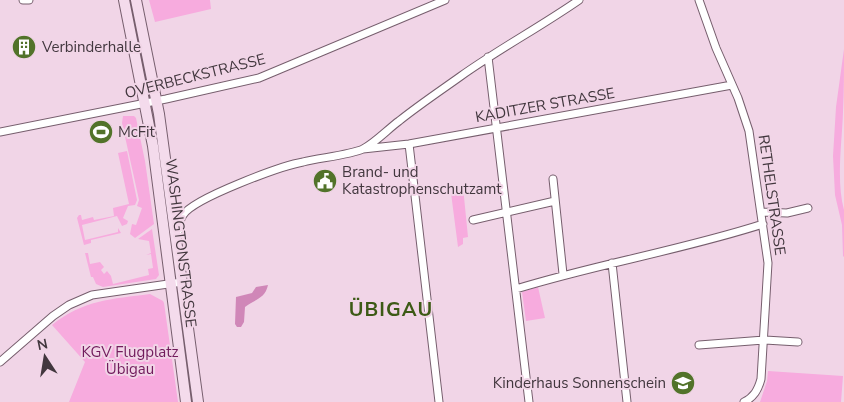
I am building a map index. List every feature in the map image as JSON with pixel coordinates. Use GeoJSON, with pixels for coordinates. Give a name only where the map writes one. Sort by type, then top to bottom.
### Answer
{"type":"FeatureCollection","features":[{"type":"Feature","properties":{"kind":"main road","name":"WASHINGTONSTRASSE"},"geometry":{"type":"LineString","coordinates":[[124,0],[155,163],[186,402]]}},
{"type":"Feature","properties":{"kind":"main road","name":"WASHINGTONSTRASSE"},"geometry":{"type":"LineString","coordinates":[[136,0],[157,101],[198,402]]}},
{"type":"Feature","properties":{"kind":"street","name":"OVERBECKSTRASSE"},"geometry":{"type":"LineString","coordinates":[[0,132],[157,101],[259,78],[445,0]]}},
{"type":"Feature","properties":{"kind":"street"},"geometry":{"type":"LineString","coordinates":[[362,149],[488,57],[579,0]]}},
{"type":"Feature","properties":{"kind":"street","name":"RETHELSTRASSE"},"geometry":{"type":"LineString","coordinates":[[699,0],[749,132],[762,212],[768,263],[762,379],[758,390],[747,400]]}},
{"type":"Feature","properties":{"kind":"street"},"geometry":{"type":"LineString","coordinates":[[488,57],[529,402]]}},
{"type":"Feature","properties":{"kind":"street","name":"KADITZER STRASSE"},"geometry":{"type":"LineString","coordinates":[[188,209],[268,172],[301,162],[362,149],[408,144],[732,85]]}},
{"type":"Feature","properties":{"kind":"street"},"geometry":{"type":"LineString","coordinates":[[408,144],[439,402]]}},
{"type":"Feature","properties":{"kind":"street"},"geometry":{"type":"LineString","coordinates":[[553,179],[563,274]]}},
{"type":"Feature","properties":{"kind":"street"},"geometry":{"type":"LineString","coordinates":[[473,220],[555,201]]}},
{"type":"Feature","properties":{"kind":"street"},"geometry":{"type":"LineString","coordinates":[[172,205],[178,209],[188,209]]}},
{"type":"Feature","properties":{"kind":"street"},"geometry":{"type":"LineString","coordinates":[[762,212],[787,213],[808,208]]}},
{"type":"Feature","properties":{"kind":"street"},"geometry":{"type":"LineString","coordinates":[[176,236],[181,228],[180,220],[182,215],[188,209]]}},
{"type":"Feature","properties":{"kind":"street"},"geometry":{"type":"LineString","coordinates":[[516,289],[563,274],[706,241],[763,224]]}},
{"type":"Feature","properties":{"kind":"street"},"geometry":{"type":"LineString","coordinates":[[612,263],[627,402]]}},
{"type":"Feature","properties":{"kind":"street"},"geometry":{"type":"LineString","coordinates":[[0,362],[53,316],[69,305],[92,295],[182,282]]}},
{"type":"Feature","properties":{"kind":"street"},"geometry":{"type":"LineString","coordinates":[[700,345],[765,340],[798,342]]}},
{"type":"Feature","properties":{"kind":"green space"},"geometry":{"type":"Polygon","coordinates":[[[149,0],[210,0],[211,9],[155,22],[149,0]]]}},
{"type":"Feature","properties":{"kind":"green space"},"geometry":{"type":"Polygon","coordinates":[[[844,49],[840,186],[844,210],[844,257],[842,225],[835,195],[833,156],[836,107],[844,49]]]}},
{"type":"Feature","properties":{"kind":"green space"},"geometry":{"type":"Polygon","coordinates":[[[123,116],[134,116],[136,118],[145,161],[154,224],[135,238],[130,234],[132,224],[136,225],[142,208],[137,206],[139,200],[122,123],[123,116]]]}},
{"type":"Feature","properties":{"kind":"green space"},"geometry":{"type":"Polygon","coordinates":[[[127,151],[137,200],[135,205],[128,206],[123,218],[128,221],[127,224],[122,226],[117,216],[82,225],[85,240],[118,232],[118,228],[121,233],[91,240],[91,243],[84,245],[77,218],[79,215],[81,215],[82,220],[93,217],[94,220],[114,216],[113,208],[129,204],[118,153],[127,151]]]}},
{"type":"Feature","properties":{"kind":"green space"},"geometry":{"type":"Polygon","coordinates":[[[463,187],[468,237],[463,238],[463,244],[458,247],[451,193],[457,188],[463,187]]]}},
{"type":"Feature","properties":{"kind":"green space"},"geometry":{"type":"Polygon","coordinates":[[[152,229],[159,275],[156,279],[103,287],[96,284],[93,277],[91,277],[85,253],[88,253],[90,264],[100,262],[104,267],[101,270],[104,274],[107,271],[111,276],[113,284],[149,275],[148,269],[153,268],[151,254],[146,255],[151,253],[149,241],[138,239],[152,229]]]}},
{"type":"Feature","properties":{"kind":"green space"},"geometry":{"type":"Polygon","coordinates":[[[538,287],[545,318],[526,321],[522,292],[538,287]]]}},
{"type":"Feature","properties":{"kind":"green space","name":"KGV Flugplatz Übigau"},"geometry":{"type":"Polygon","coordinates":[[[150,294],[164,303],[178,402],[69,402],[85,362],[52,325],[75,310],[98,302],[150,294]]]}},
{"type":"Feature","properties":{"kind":"green space"},"geometry":{"type":"Polygon","coordinates":[[[768,371],[843,376],[841,402],[760,402],[767,381],[768,371]]]}},
{"type":"Feature","properties":{"kind":"shaded area"},"geometry":{"type":"Polygon","coordinates":[[[268,285],[267,290],[262,296],[245,307],[244,322],[241,327],[237,327],[235,324],[236,297],[252,293],[256,287],[268,285]]]}},
{"type":"Feature","properties":{"kind":"place","name":"Verbinderhalle"},"geometry":{"type":"Point","coordinates":[24,47]}},
{"type":"Feature","properties":{"kind":"place","name":"McFit"},"geometry":{"type":"Point","coordinates":[101,132]}},
{"type":"Feature","properties":{"kind":"place","name":"Brand- und Katastrophenschutzamt"},"geometry":{"type":"Point","coordinates":[325,181]}},
{"type":"Feature","properties":{"kind":"place","name":"Kinderhaus Sonnenschein"},"geometry":{"type":"Point","coordinates":[683,383]}},
{"type":"Feature","properties":{"kind":"district","name":"ÜBIGAU"},"geometry":{"type":"Point","coordinates":[391,309]}}]}
